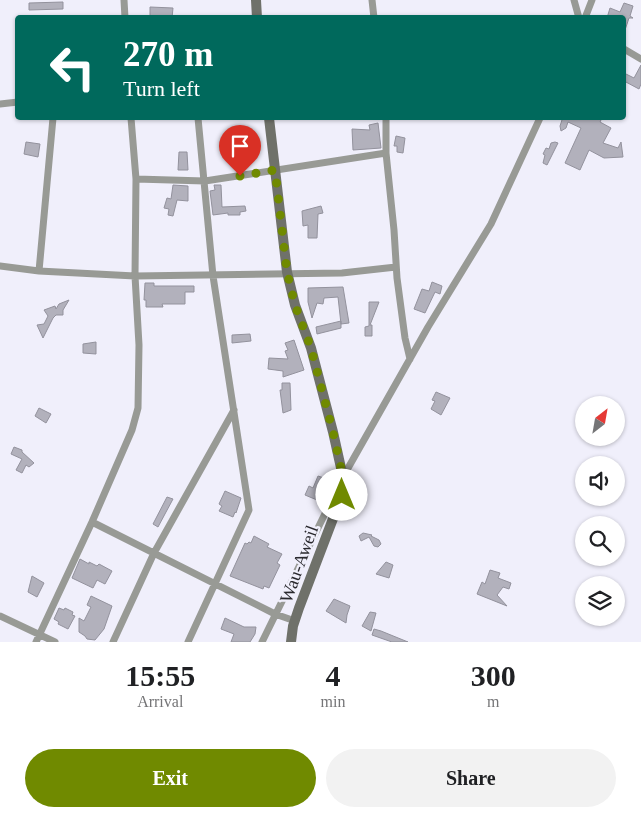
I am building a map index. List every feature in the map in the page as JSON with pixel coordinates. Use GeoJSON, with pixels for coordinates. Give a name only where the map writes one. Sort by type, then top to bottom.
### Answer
{"type":"FeatureCollection","features":[{"type":"Feature","properties":{"kind":"street"},"geometry":{"type":"LineString","coordinates":[[124,0],[124,15]]}},
{"type":"Feature","properties":{"kind":"street"},"geometry":{"type":"LineString","coordinates":[[256,0],[258,15]]}},
{"type":"Feature","properties":{"kind":"street"},"geometry":{"type":"LineString","coordinates":[[372,0],[374,15]]}},
{"type":"Feature","properties":{"kind":"street"},"geometry":{"type":"LineString","coordinates":[[574,0],[578,15]]}},
{"type":"Feature","properties":{"kind":"street"},"geometry":{"type":"LineString","coordinates":[[586,15],[592,0]]}},
{"type":"Feature","properties":{"kind":"street"},"geometry":{"type":"LineString","coordinates":[[626,50],[641,59]]}},
{"type":"Feature","properties":{"kind":"street"},"geometry":{"type":"LineString","coordinates":[[0,104],[15,102]]}},
{"type":"Feature","properties":{"kind":"street"},"geometry":{"type":"LineString","coordinates":[[40,271],[53,120]]}},
{"type":"Feature","properties":{"kind":"street"},"geometry":{"type":"LineString","coordinates":[[38,638],[132,430],[138,408],[139,345],[135,276],[136,179],[131,120]]}},
{"type":"Feature","properties":{"kind":"street"},"geometry":{"type":"LineString","coordinates":[[188,642],[249,510],[213,276],[198,120]]}},
{"type":"Feature","properties":{"kind":"street","name":"Wau-Aweil"},"geometry":{"type":"LineString","coordinates":[[269,120],[287,272],[295,305],[311,348],[343,477],[342,495],[295,621],[291,642]]}},
{"type":"Feature","properties":{"kind":"street"},"geometry":{"type":"LineString","coordinates":[[386,120],[386,153],[396,267],[405,338],[410,359]]}},
{"type":"Feature","properties":{"kind":"street"},"geometry":{"type":"LineString","coordinates":[[262,642],[343,477],[410,359],[491,224],[539,120]]}},
{"type":"Feature","properties":{"kind":"street"},"geometry":{"type":"LineString","coordinates":[[136,179],[205,181],[386,153]]}},
{"type":"Feature","properties":{"kind":"street"},"geometry":{"type":"LineString","coordinates":[[0,266],[40,271],[135,276],[358,272],[396,267]]}},
{"type":"Feature","properties":{"kind":"street"},"geometry":{"type":"LineString","coordinates":[[113,642],[154,553],[234,410]]}},
{"type":"Feature","properties":{"kind":"street"},"geometry":{"type":"LineString","coordinates":[[92,522],[275,614],[295,621]]}},
{"type":"Feature","properties":{"kind":"street"},"geometry":{"type":"LineString","coordinates":[[0,616],[38,638],[55,642]]}},
{"type":"Feature","properties":{"kind":"building"},"geometry":{"type":"Polygon","coordinates":[[[63,2],[63,9],[29,10],[29,3],[63,2]]]}},
{"type":"Feature","properties":{"kind":"building"},"geometry":{"type":"Polygon","coordinates":[[[624,3],[633,6],[630,16],[633,18],[629,18],[626,27],[626,15],[608,15],[610,8],[620,12],[624,3]]]}},
{"type":"Feature","properties":{"kind":"building"},"geometry":{"type":"Polygon","coordinates":[[[150,7],[173,8],[172,15],[150,15],[150,7]]]}},
{"type":"Feature","properties":{"kind":"building"},"geometry":{"type":"Polygon","coordinates":[[[641,65],[641,84],[639,89],[626,82],[626,74],[634,78],[641,65]]]}},
{"type":"Feature","properties":{"kind":"building"},"geometry":{"type":"Polygon","coordinates":[[[562,120],[601,120],[600,122],[611,128],[603,143],[618,148],[621,142],[623,157],[604,158],[589,150],[580,170],[565,163],[581,128],[568,122],[566,128],[561,131],[562,120]]]}},
{"type":"Feature","properties":{"kind":"building"},"geometry":{"type":"Polygon","coordinates":[[[378,123],[381,148],[353,150],[352,129],[370,130],[369,125],[378,123]]]}},
{"type":"Feature","properties":{"kind":"building"},"geometry":{"type":"Polygon","coordinates":[[[396,136],[405,138],[403,153],[397,152],[397,146],[394,146],[396,136]]]}},
{"type":"Feature","properties":{"kind":"building"},"geometry":{"type":"Polygon","coordinates":[[[26,142],[40,144],[38,157],[24,154],[26,142]]]}},
{"type":"Feature","properties":{"kind":"building"},"geometry":{"type":"Polygon","coordinates":[[[551,143],[558,143],[547,165],[543,163],[545,155],[543,154],[546,148],[549,149],[551,143]]]}},
{"type":"Feature","properties":{"kind":"building"},"geometry":{"type":"Polygon","coordinates":[[[179,152],[187,152],[188,170],[178,170],[179,152]]]}},
{"type":"Feature","properties":{"kind":"building"},"geometry":{"type":"Polygon","coordinates":[[[173,185],[188,186],[188,201],[177,200],[173,216],[168,215],[169,209],[164,208],[167,198],[171,199],[173,185]]]}},
{"type":"Feature","properties":{"kind":"building"},"geometry":{"type":"Polygon","coordinates":[[[214,185],[221,185],[222,207],[245,206],[246,211],[240,212],[240,215],[228,215],[228,213],[213,215],[210,191],[215,190],[214,185]]]}},
{"type":"Feature","properties":{"kind":"building"},"geometry":{"type":"Polygon","coordinates":[[[321,206],[323,213],[318,214],[317,238],[308,238],[308,225],[303,226],[302,211],[321,206]]]}},
{"type":"Feature","properties":{"kind":"building"},"geometry":{"type":"Polygon","coordinates":[[[432,282],[442,286],[440,294],[435,292],[425,313],[414,309],[422,289],[429,291],[432,282]]]}},
{"type":"Feature","properties":{"kind":"building"},"geometry":{"type":"Polygon","coordinates":[[[145,283],[154,283],[154,286],[194,286],[194,292],[185,292],[185,304],[162,304],[163,307],[146,307],[146,300],[144,300],[145,283]]]}},
{"type":"Feature","properties":{"kind":"building"},"geometry":{"type":"Polygon","coordinates":[[[343,287],[349,323],[341,324],[338,297],[324,298],[323,304],[317,303],[312,318],[308,302],[308,288],[343,287]]]}},
{"type":"Feature","properties":{"kind":"building"},"geometry":{"type":"Polygon","coordinates":[[[69,300],[63,310],[63,315],[56,315],[53,318],[43,338],[37,325],[44,324],[48,316],[44,310],[55,306],[56,309],[59,304],[69,300]]]}},
{"type":"Feature","properties":{"kind":"building"},"geometry":{"type":"Polygon","coordinates":[[[369,302],[379,302],[370,325],[372,325],[372,336],[365,336],[365,327],[369,326],[369,302]]]}},
{"type":"Feature","properties":{"kind":"building"},"geometry":{"type":"Polygon","coordinates":[[[341,321],[341,328],[317,334],[316,327],[341,321]]]}},
{"type":"Feature","properties":{"kind":"building"},"geometry":{"type":"Polygon","coordinates":[[[250,334],[251,341],[232,343],[232,335],[250,334]]]}},
{"type":"Feature","properties":{"kind":"building"},"geometry":{"type":"Polygon","coordinates":[[[294,340],[304,370],[283,377],[283,371],[268,369],[269,358],[288,359],[285,351],[288,350],[285,343],[294,340]]]}},
{"type":"Feature","properties":{"kind":"building"},"geometry":{"type":"Polygon","coordinates":[[[96,342],[96,354],[83,353],[83,344],[96,342]]]}},
{"type":"Feature","properties":{"kind":"building"},"geometry":{"type":"Polygon","coordinates":[[[282,383],[290,383],[291,410],[283,413],[280,390],[282,390],[282,383]]]}},
{"type":"Feature","properties":{"kind":"building"},"geometry":{"type":"Polygon","coordinates":[[[436,392],[450,398],[441,415],[431,409],[435,401],[432,400],[436,392]]]}},
{"type":"Feature","properties":{"kind":"building"},"geometry":{"type":"Polygon","coordinates":[[[39,408],[51,414],[46,423],[35,416],[39,408]]]}},
{"type":"Feature","properties":{"kind":"building"},"geometry":{"type":"Polygon","coordinates":[[[14,447],[22,450],[34,463],[29,467],[26,465],[22,473],[16,470],[22,459],[11,454],[14,447]]]}},
{"type":"Feature","properties":{"kind":"building"},"geometry":{"type":"Polygon","coordinates":[[[318,476],[327,479],[317,500],[305,495],[309,486],[313,488],[318,476]]]}},
{"type":"Feature","properties":{"kind":"building"},"geometry":{"type":"Polygon","coordinates":[[[225,491],[241,498],[233,517],[219,511],[222,506],[219,504],[225,491]]]}},
{"type":"Feature","properties":{"kind":"building"},"geometry":{"type":"Polygon","coordinates":[[[167,497],[173,499],[158,527],[153,524],[167,497]]]}},
{"type":"Feature","properties":{"kind":"building"},"geometry":{"type":"Polygon","coordinates":[[[363,533],[372,535],[381,544],[378,547],[374,546],[369,537],[361,541],[359,536],[363,533]]]}},
{"type":"Feature","properties":{"kind":"building"},"geometry":{"type":"Polygon","coordinates":[[[254,536],[269,544],[267,547],[282,554],[277,563],[280,565],[269,588],[264,586],[263,589],[230,576],[245,543],[251,543],[254,536]]]}},
{"type":"Feature","properties":{"kind":"building"},"geometry":{"type":"Polygon","coordinates":[[[80,559],[89,564],[89,562],[97,566],[99,564],[112,571],[105,584],[97,580],[93,588],[72,578],[80,559]]]}},
{"type":"Feature","properties":{"kind":"building"},"geometry":{"type":"Polygon","coordinates":[[[386,562],[393,565],[389,578],[376,574],[386,562]]]}},
{"type":"Feature","properties":{"kind":"building"},"geometry":{"type":"Polygon","coordinates":[[[490,570],[500,573],[498,578],[511,583],[509,589],[503,587],[497,595],[507,606],[477,594],[482,582],[485,584],[490,570]]]}},
{"type":"Feature","properties":{"kind":"building"},"geometry":{"type":"Polygon","coordinates":[[[32,576],[44,583],[37,597],[28,592],[32,576]]]}},
{"type":"Feature","properties":{"kind":"building"},"geometry":{"type":"Polygon","coordinates":[[[91,596],[112,606],[104,629],[95,640],[87,639],[79,632],[79,618],[84,621],[91,607],[87,605],[91,596]]]}},
{"type":"Feature","properties":{"kind":"building"},"geometry":{"type":"Polygon","coordinates":[[[334,599],[350,606],[346,623],[326,611],[334,599]]]}},
{"type":"Feature","properties":{"kind":"building"},"geometry":{"type":"Polygon","coordinates":[[[59,608],[64,610],[65,608],[73,612],[72,615],[75,616],[68,629],[58,624],[59,622],[54,619],[59,608]]]}},
{"type":"Feature","properties":{"kind":"building"},"geometry":{"type":"Polygon","coordinates":[[[370,612],[376,613],[371,631],[362,626],[370,612]]]}},
{"type":"Feature","properties":{"kind":"building"},"geometry":{"type":"Polygon","coordinates":[[[225,618],[244,627],[256,627],[255,634],[250,642],[231,642],[234,634],[221,629],[225,618]]]}},
{"type":"Feature","properties":{"kind":"building"},"geometry":{"type":"Polygon","coordinates":[[[374,629],[408,642],[392,642],[372,635],[374,629]]]}},
{"type":"Feature","properties":{"kind":"route"},"geometry":{"type":"LineString","coordinates":[[240,176],[275,170],[287,272],[295,305],[311,348],[333,432],[343,477],[342,495]]}}]}
